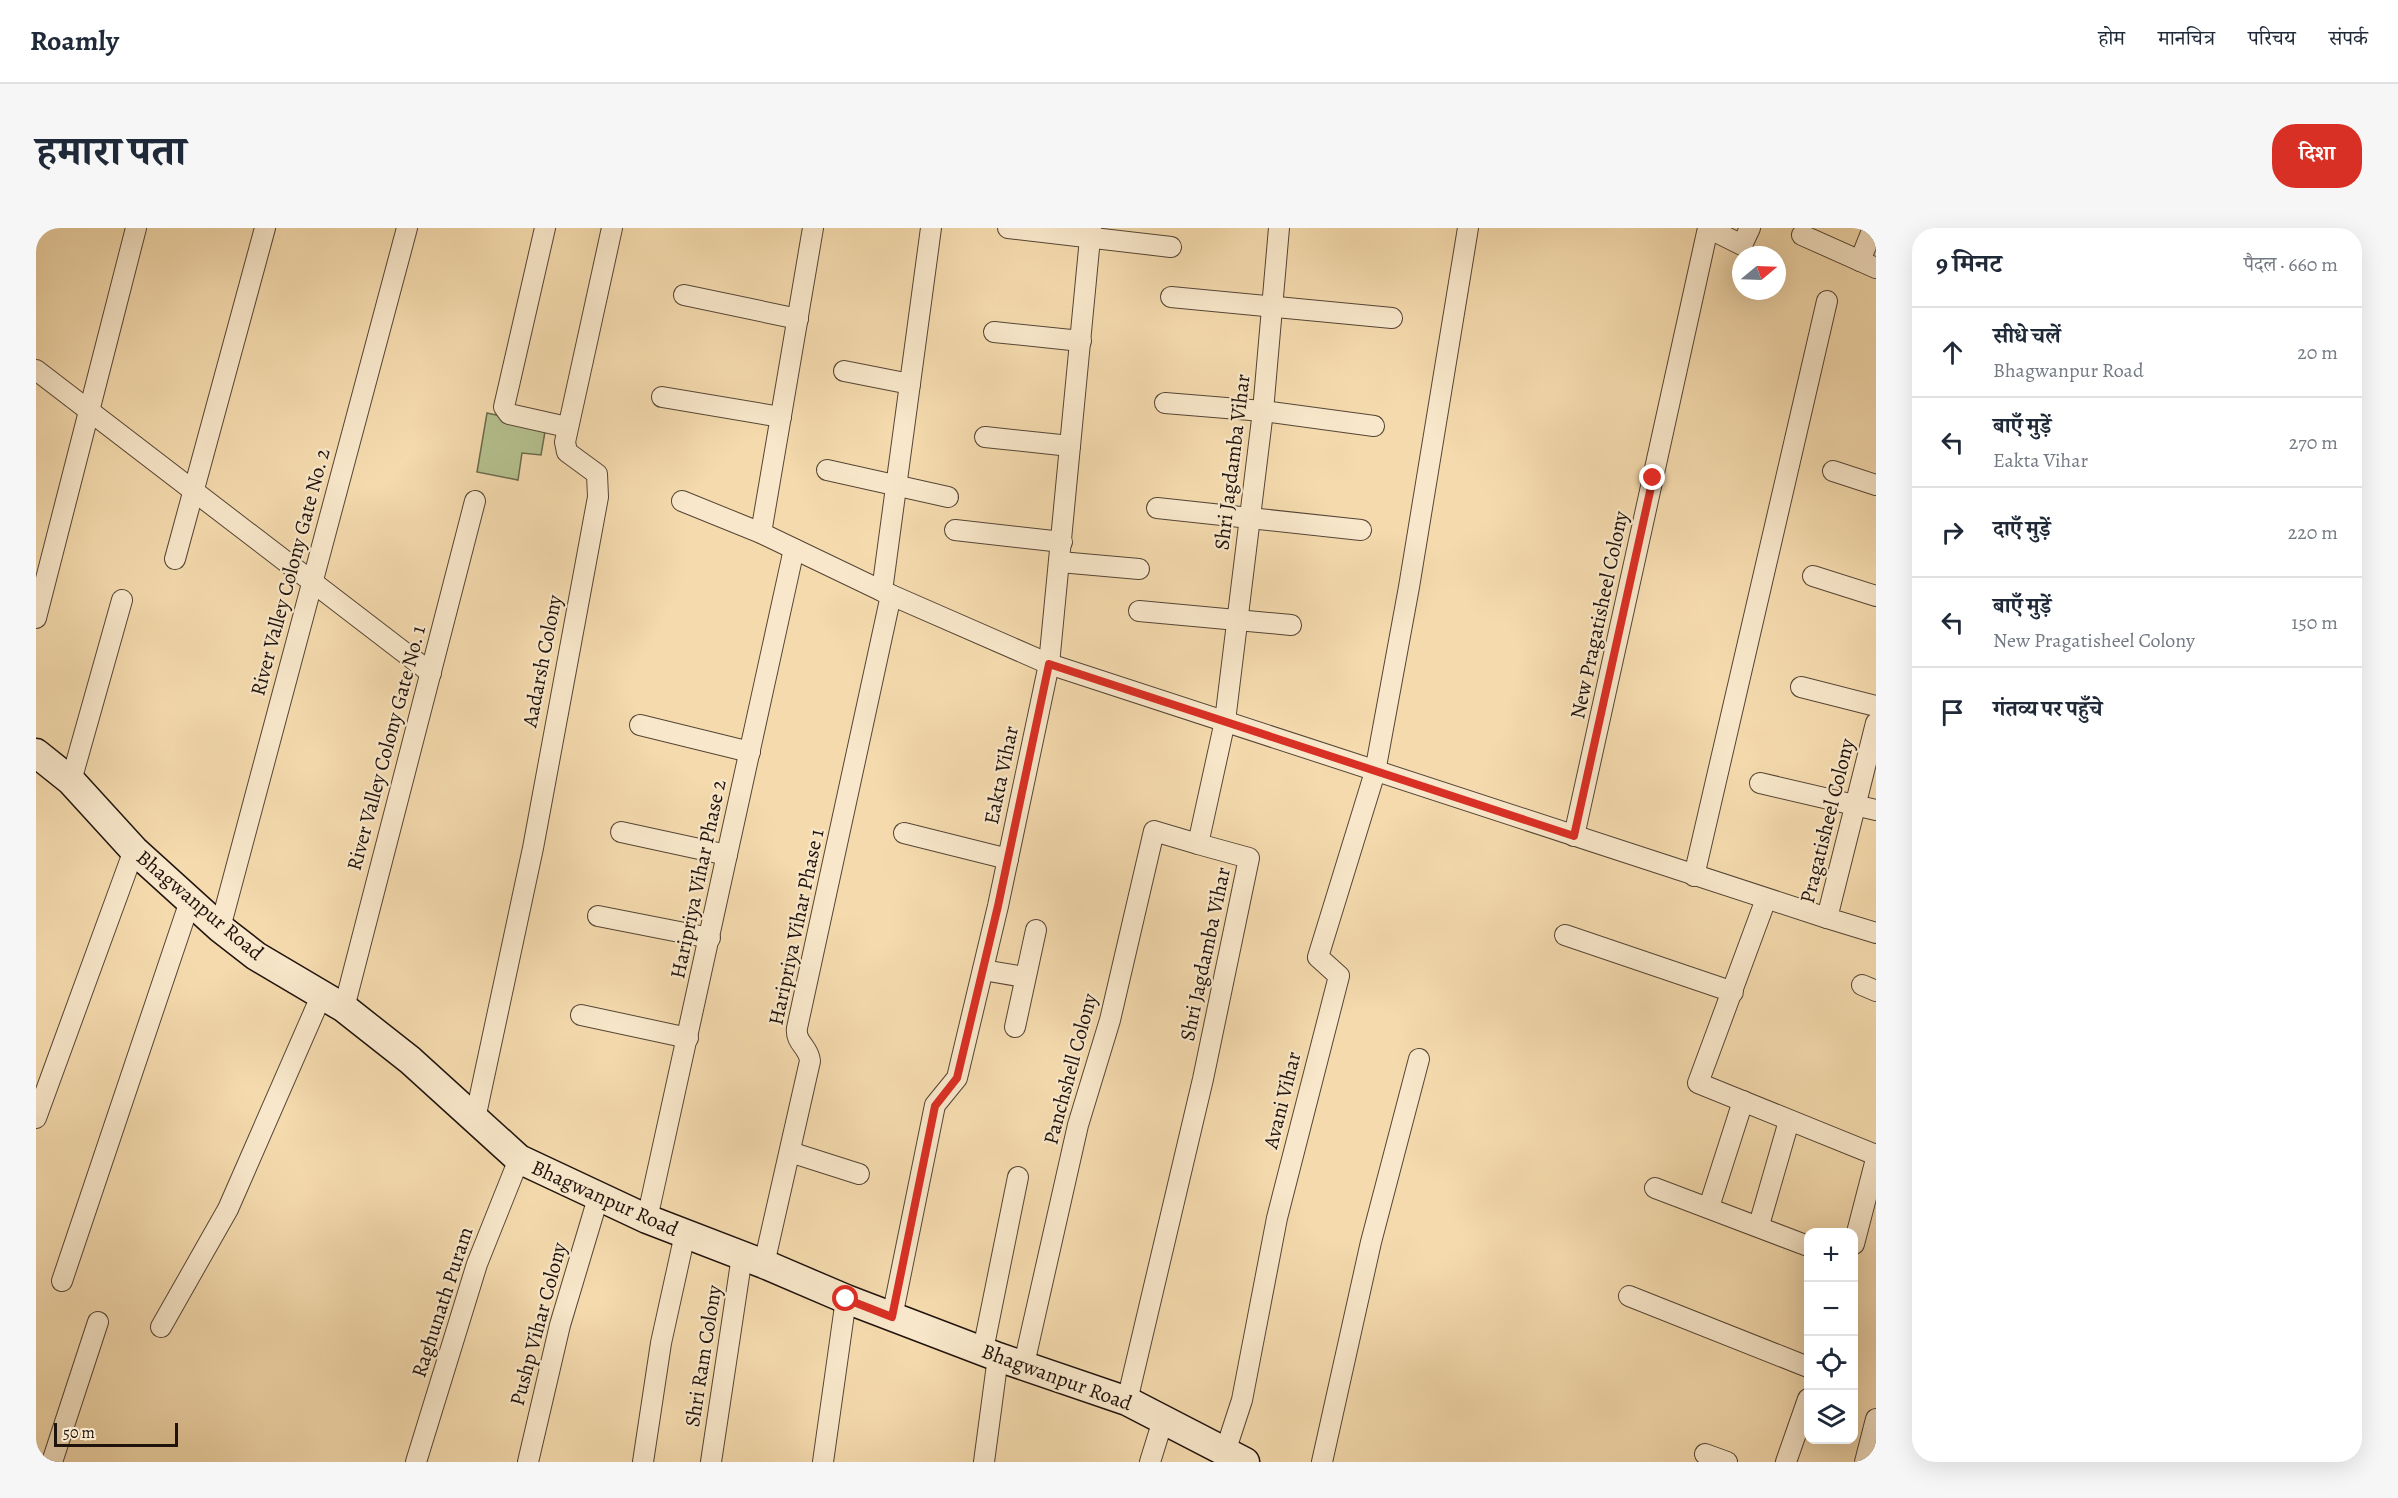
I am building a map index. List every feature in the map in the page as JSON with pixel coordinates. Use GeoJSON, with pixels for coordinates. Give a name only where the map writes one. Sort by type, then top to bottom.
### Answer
{"type":"FeatureCollection","features":[{"type":"Feature","properties":{"kind":"street"},"geometry":{"type":"LineString","coordinates":[[36,618],[91,412],[136,228]]}},
{"type":"Feature","properties":{"kind":"street"},"geometry":{"type":"LineString","coordinates":[[175,559],[265,228]]}},
{"type":"Feature","properties":{"kind":"street","name":"River Valley Colony Gate No. 2"},"geometry":{"type":"LineString","coordinates":[[220,928],[407,228]]}},
{"type":"Feature","properties":{"kind":"street"},"geometry":{"type":"LineString","coordinates":[[545,228],[504,406],[509,414],[567,427]]}},
{"type":"Feature","properties":{"kind":"street","name":"Aadarsh Colony"},"geometry":{"type":"LineString","coordinates":[[475,1119],[533,848],[598,497],[597,474],[567,452],[567,427],[612,228]]}},
{"type":"Feature","properties":{"kind":"street"},"geometry":{"type":"LineString","coordinates":[[761,533],[813,228]]}},
{"type":"Feature","properties":{"kind":"street","name":"Haripriya Vihar Phase 1"},"geometry":{"type":"LineString","coordinates":[[753,1260],[790,1152],[810,1061],[810,1055],[797,1040],[796,1028],[887,593],[897,485],[931,228]]}},
{"type":"Feature","properties":{"kind":"street"},"geometry":{"type":"LineString","coordinates":[[1008,228],[1091,232],[1171,247]]}},
{"type":"Feature","properties":{"kind":"street","name":"Shri Jagdamba Vihar"},"geometry":{"type":"LineString","coordinates":[[1127,1401],[1203,1079],[1249,858],[1198,844],[1225,721],[1263,411],[1279,228]]}},
{"type":"Feature","properties":{"kind":"street"},"geometry":{"type":"LineString","coordinates":[[1375,772],[1409,587],[1468,228]]}},
{"type":"Feature","properties":{"kind":"street"},"geometry":{"type":"LineString","coordinates":[[1708,228],[1742,245],[1750,228]]}},
{"type":"Feature","properties":{"kind":"street","name":"New Pragatisheel Colony"},"geometry":{"type":"LineString","coordinates":[[1574,836],[1708,228]]}},
{"type":"Feature","properties":{"kind":"street"},"geometry":{"type":"LineString","coordinates":[[1802,235],[1868,265],[1873,228]]}},
{"type":"Feature","properties":{"kind":"street","name":"Eakta Vihar"},"geometry":{"type":"LineString","coordinates":[[892,1317],[935,1106],[957,1078],[1008,859],[1049,664],[1091,232]]}},
{"type":"Feature","properties":{"kind":"street"},"geometry":{"type":"LineString","coordinates":[[684,295],[798,319]]}},
{"type":"Feature","properties":{"kind":"street"},"geometry":{"type":"LineString","coordinates":[[1171,297],[1392,318]]}},
{"type":"Feature","properties":{"kind":"street"},"geometry":{"type":"LineString","coordinates":[[1694,876],[1827,301]]}},
{"type":"Feature","properties":{"kind":"street"},"geometry":{"type":"LineString","coordinates":[[994,332],[1080,341]]}},
{"type":"Feature","properties":{"kind":"street"},"geometry":{"type":"LineString","coordinates":[[36,370],[431,673]]}},
{"type":"Feature","properties":{"kind":"street"},"geometry":{"type":"LineString","coordinates":[[844,371],[910,384]]}},
{"type":"Feature","properties":{"kind":"street"},"geometry":{"type":"LineString","coordinates":[[662,397],[781,417]]}},
{"type":"Feature","properties":{"kind":"street"},"geometry":{"type":"LineString","coordinates":[[1166,403],[1263,411],[1374,426]]}},
{"type":"Feature","properties":{"kind":"street"},"geometry":{"type":"LineString","coordinates":[[986,437],[1070,446]]}},
{"type":"Feature","properties":{"kind":"street"},"geometry":{"type":"LineString","coordinates":[[827,470],[948,497]]}},
{"type":"Feature","properties":{"kind":"street"},"geometry":{"type":"LineString","coordinates":[[1833,471],[1876,485]]}},
{"type":"Feature","properties":{"kind":"street","name":"River Valley Colony Gate No. 1"},"geometry":{"type":"LineString","coordinates":[[161,1327],[228,1209],[333,1001],[431,673],[475,501]]}},
{"type":"Feature","properties":{"kind":"street"},"geometry":{"type":"LineString","coordinates":[[682,501],[761,533],[887,593],[1049,664],[1827,918]]}},
{"type":"Feature","properties":{"kind":"street"},"geometry":{"type":"LineString","coordinates":[[1157,508],[1361,530]]}},
{"type":"Feature","properties":{"kind":"street"},"geometry":{"type":"LineString","coordinates":[[955,530],[1062,542]]}},
{"type":"Feature","properties":{"kind":"street","name":"Haripriya Vihar Phase 2"},"geometry":{"type":"LineString","coordinates":[[647,1220],[794,549]]}},
{"type":"Feature","properties":{"kind":"street"},"geometry":{"type":"LineString","coordinates":[[1060,562],[1139,569]]}},
{"type":"Feature","properties":{"kind":"street"},"geometry":{"type":"LineString","coordinates":[[1813,576],[1876,596]]}},
{"type":"Feature","properties":{"kind":"street"},"geometry":{"type":"LineString","coordinates":[[71,781],[122,600]]}},
{"type":"Feature","properties":{"kind":"street"},"geometry":{"type":"LineString","coordinates":[[1139,611],[1291,625]]}},
{"type":"Feature","properties":{"kind":"street"},"geometry":{"type":"LineString","coordinates":[[1800,687],[1876,706]]}},
{"type":"Feature","properties":{"kind":"street","name":"Pragatisheel Colony"},"geometry":{"type":"LineString","coordinates":[[1876,723],[1827,918],[1876,933]]}},
{"type":"Feature","properties":{"kind":"street"},"geometry":{"type":"LineString","coordinates":[[640,725],[750,752]]}},
{"type":"Feature","properties":{"kind":"street","name":"Bhagwanpur Road"},"geometry":{"type":"LineString","coordinates":[[36,753],[71,781],[134,850],[220,928],[256,956],[333,1001],[410,1060],[519,1159],[647,1220],[753,1260],[892,1317],[1127,1401],[1235,1457]]}},
{"type":"Feature","properties":{"kind":"street","name":"Avani Vihar"},"geometry":{"type":"LineString","coordinates":[[1235,1457],[1242,1400],[1277,1218],[1339,976],[1318,957],[1375,772]]}},
{"type":"Feature","properties":{"kind":"street"},"geometry":{"type":"LineString","coordinates":[[1760,783],[1876,810]]}},
{"type":"Feature","properties":{"kind":"street","name":"Panchshell Colony"},"geometry":{"type":"LineString","coordinates":[[1002,1357],[1110,1020],[1154,831],[1198,844]]}},
{"type":"Feature","properties":{"kind":"street"},"geometry":{"type":"LineString","coordinates":[[621,832],[727,855]]}},
{"type":"Feature","properties":{"kind":"street"},"geometry":{"type":"LineString","coordinates":[[904,833],[1008,859]]}},
{"type":"Feature","properties":{"kind":"street"},"geometry":{"type":"LineString","coordinates":[[36,1118],[134,850]]}},
{"type":"Feature","properties":{"kind":"street"},"geometry":{"type":"LineString","coordinates":[[1766,899],[1698,1083],[1876,1157],[1858,1229]]}},
{"type":"Feature","properties":{"kind":"street"},"geometry":{"type":"LineString","coordinates":[[62,1281],[190,901]]}},
{"type":"Feature","properties":{"kind":"street"},"geometry":{"type":"LineString","coordinates":[[598,916],[710,938]]}},
{"type":"Feature","properties":{"kind":"street"},"geometry":{"type":"LineString","coordinates":[[1015,1027],[1035,930]]}},
{"type":"Feature","properties":{"kind":"street"},"geometry":{"type":"LineString","coordinates":[[1565,935],[1733,992]]}},
{"type":"Feature","properties":{"kind":"street"},"geometry":{"type":"LineString","coordinates":[[983,970],[1024,977]]}},
{"type":"Feature","properties":{"kind":"street"},"geometry":{"type":"LineString","coordinates":[[581,1015],[688,1038]]}},
{"type":"Feature","properties":{"kind":"street"},"geometry":{"type":"LineString","coordinates":[[1322,1462],[1371,1242],[1419,1059]]}},
{"type":"Feature","properties":{"kind":"street"},"geometry":{"type":"LineString","coordinates":[[1709,1207],[1743,1101]]}},
{"type":"Feature","properties":{"kind":"street"},"geometry":{"type":"LineString","coordinates":[[1758,1225],[1789,1121]]}},
{"type":"Feature","properties":{"kind":"street"},"geometry":{"type":"LineString","coordinates":[[790,1152],[859,1174]]}},
{"type":"Feature","properties":{"kind":"street","name":"Raghunath Puram"},"geometry":{"type":"LineString","coordinates":[[416,1462],[477,1264],[519,1159]]}},
{"type":"Feature","properties":{"kind":"street"},"geometry":{"type":"LineString","coordinates":[[984,1462],[1002,1357],[1018,1177]]}},
{"type":"Feature","properties":{"kind":"street"},"geometry":{"type":"LineString","coordinates":[[1655,1188],[1804,1244]]}},
{"type":"Feature","properties":{"kind":"street","name":"Pushp Vihar Colony"},"geometry":{"type":"LineString","coordinates":[[528,1462],[560,1325],[598,1198]]}},
{"type":"Feature","properties":{"kind":"street"},"geometry":{"type":"LineString","coordinates":[[643,1462],[661,1343],[685,1234]]}},
{"type":"Feature","properties":{"kind":"street","name":"Shri Ram Colony"},"geometry":{"type":"LineString","coordinates":[[711,1462],[753,1260]]}},
{"type":"Feature","properties":{"kind":"street"},"geometry":{"type":"LineString","coordinates":[[1629,1296],[1804,1365]]}},
{"type":"Feature","properties":{"kind":"street"},"geometry":{"type":"LineString","coordinates":[[823,1462],[846,1299]]}},
{"type":"Feature","properties":{"kind":"street"},"geometry":{"type":"LineString","coordinates":[[52,1462],[98,1322]]}},
{"type":"Feature","properties":{"kind":"street"},"geometry":{"type":"LineString","coordinates":[[1786,1462],[1804,1413]]}},
{"type":"Feature","properties":{"kind":"street"},"geometry":{"type":"LineString","coordinates":[[1865,1462],[1876,1419]]}},
{"type":"Feature","properties":{"kind":"street"},"geometry":{"type":"LineString","coordinates":[[1150,1462],[1163,1420]]}},
{"type":"Feature","properties":{"kind":"street"},"geometry":{"type":"LineString","coordinates":[[1705,1455],[1727,1462]]}},
{"type":"Feature","properties":{"kind":"green space"},"geometry":{"type":"Polygon","coordinates":[[[487,413],[546,426],[541,455],[522,453],[518,480],[477,472],[487,413]]]}},
{"type":"Feature","properties":{"kind":"route"},"geometry":{"type":"LineString","coordinates":[[846,1299],[892,1317],[935,1106],[957,1078],[998,906],[1049,664],[1574,836],[1653,478]]}}]}
